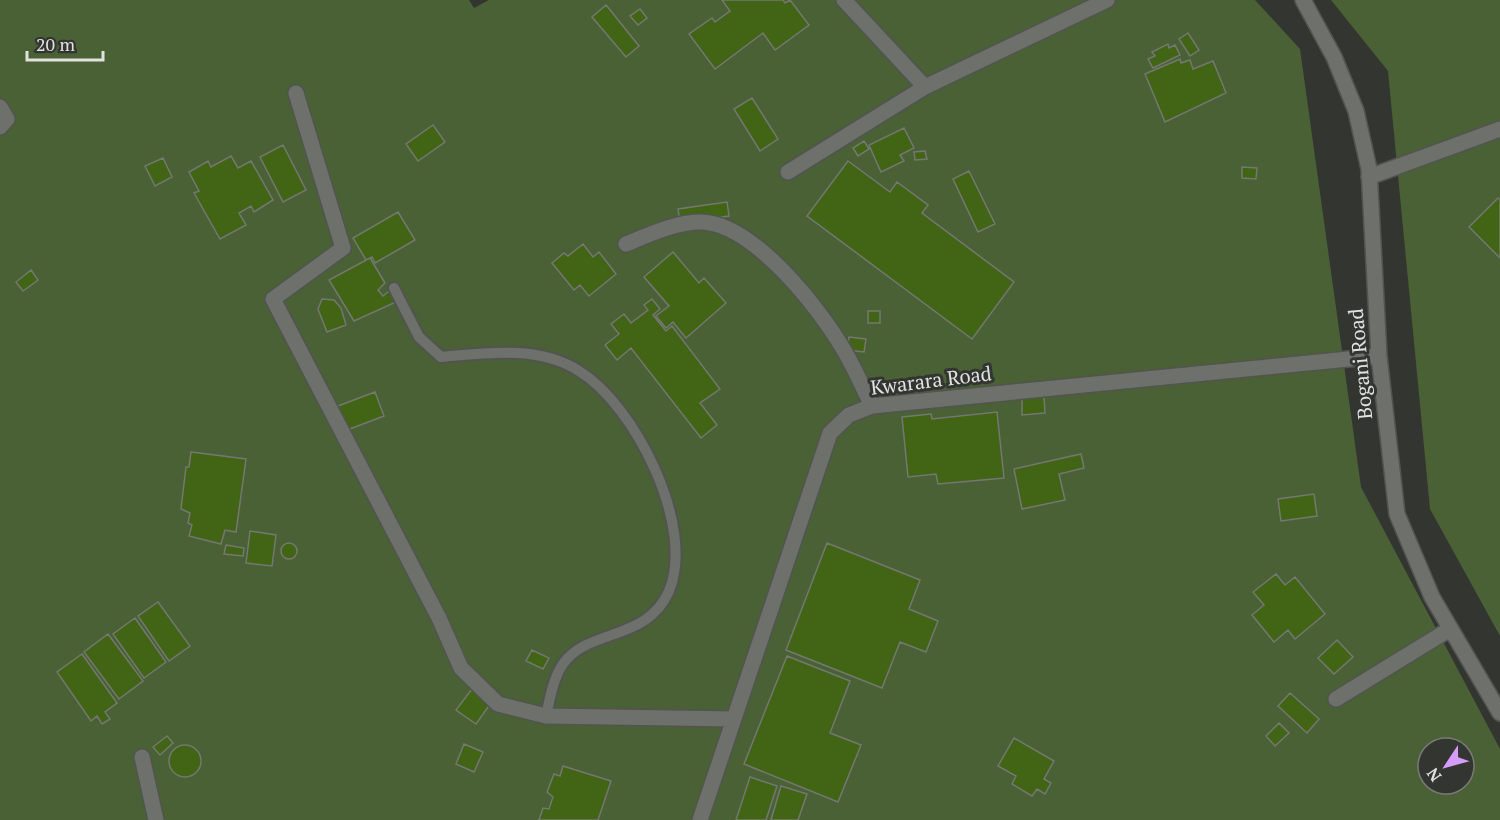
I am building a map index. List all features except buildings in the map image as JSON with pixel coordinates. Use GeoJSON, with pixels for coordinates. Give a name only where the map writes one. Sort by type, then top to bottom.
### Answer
{"type":"FeatureCollection","features":[{"type":"Feature","properties":{"kind":"street"},"geometry":{"type":"LineString","coordinates":[[844,0],[925,87]]}},
{"type":"Feature","properties":{"kind":"street"},"geometry":{"type":"LineString","coordinates":[[788,172],[925,87],[1107,0]]}},
{"type":"Feature","properties":{"kind":"street","name":"Bogani Road"},"geometry":{"type":"LineString","coordinates":[[1303,0],[1334,57],[1356,111],[1369,177],[1379,356],[1397,514],[1431,597],[1500,713]]}},
{"type":"Feature","properties":{"kind":"street"},"geometry":{"type":"LineString","coordinates":[[296,93],[343,249],[273,299],[439,618],[461,669],[498,704],[546,716],[734,719]]}},
{"type":"Feature","properties":{"kind":"street"},"geometry":{"type":"LineString","coordinates":[[0,107],[8,119],[0,127]]}},
{"type":"Feature","properties":{"kind":"street"},"geometry":{"type":"LineString","coordinates":[[1369,177],[1500,129]]}},
{"type":"Feature","properties":{"kind":"street"},"geometry":{"type":"LineString","coordinates":[[626,244],[667,229],[699,222],[724,226],[750,243],[779,267],[819,314],[845,352],[872,405]]}},
{"type":"Feature","properties":{"kind":"street","name":"Kwarara Road"},"geometry":{"type":"LineString","coordinates":[[700,820],[830,433],[849,415],[872,405],[1379,356]]}},
{"type":"Feature","properties":{"kind":"street"},"geometry":{"type":"LineString","coordinates":[[1336,699],[1450,629]]}},
{"type":"Feature","properties":{"kind":"street"},"geometry":{"type":"LineString","coordinates":[[142,757],[156,820]]}},
{"type":"Feature","properties":{"kind":"lane"},"geometry":{"type":"LineString","coordinates":[[394,288],[419,337],[441,357],[496,352],[541,356],[579,370],[612,398],[641,436],[661,484],[672,523],[675,556],[669,590],[654,614],[634,627],[584,646],[564,662],[555,681],[546,716]]}},
{"type":"Feature","properties":{"kind":"green space"},"geometry":{"type":"Polygon","coordinates":[[[0,0],[469,0],[474,8],[489,0],[1255,0],[1300,49],[1361,487],[1500,749],[1500,820],[0,820],[0,0]]]}},
{"type":"Feature","properties":{"kind":"green space"},"geometry":{"type":"Polygon","coordinates":[[[1331,0],[1500,0],[1500,636],[1430,509],[1388,71],[1331,0]]]}}]}
